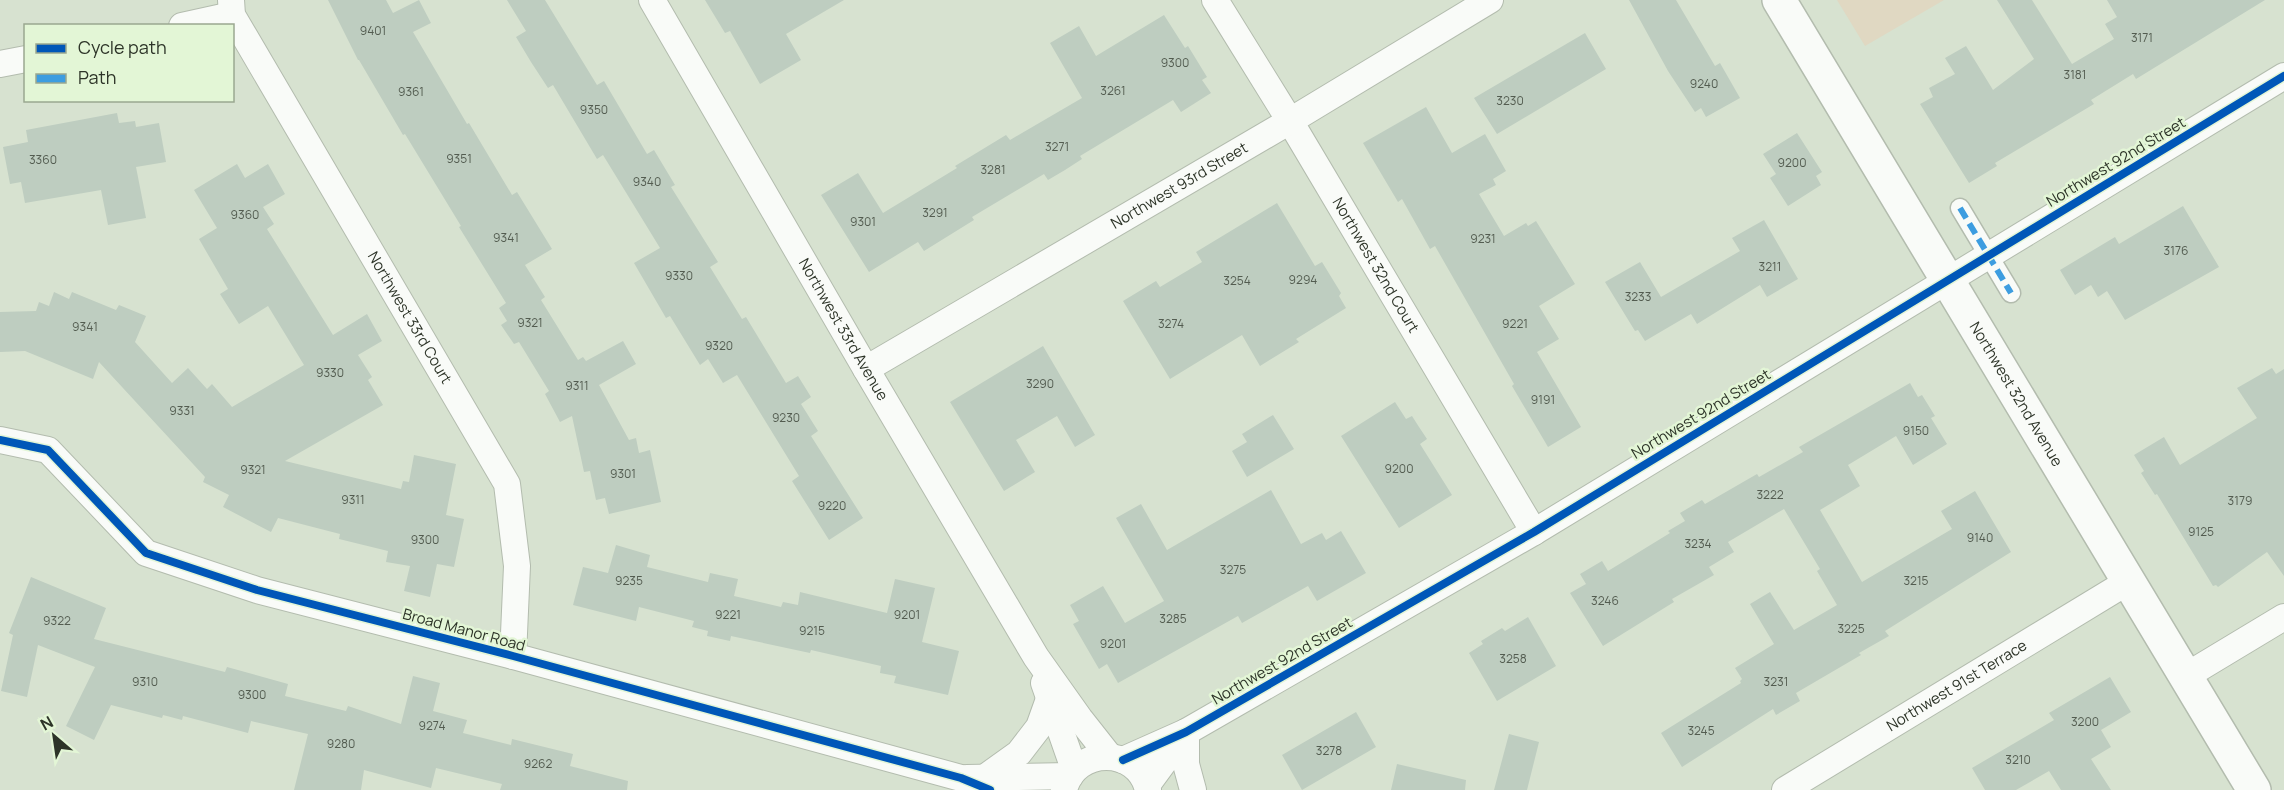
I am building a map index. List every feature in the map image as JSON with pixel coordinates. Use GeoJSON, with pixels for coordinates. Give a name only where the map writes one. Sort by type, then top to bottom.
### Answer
{"type":"FeatureCollection","features":[{"type":"Feature","properties":{"kind":"main road","name":"Northwest 32nd Avenue"},"geometry":{"type":"LineString","coordinates":[[1779,0],[2254,790]]}},
{"type":"Feature","properties":{"kind":"street","name":"Northwest 33rd Avenue"},"geometry":{"type":"LineString","coordinates":[[652,0],[1036,657],[1116,758],[1134,768],[1147,788]]}},
{"type":"Feature","properties":{"kind":"street","name":"Northwest 32nd Court"},"geometry":{"type":"LineString","coordinates":[[1215,0],[1290,121],[1534,532]]}},
{"type":"Feature","properties":{"kind":"street","name":"Northwest 93rd Street"},"geometry":{"type":"LineString","coordinates":[[866,369],[1290,121],[1490,0]]}},
{"type":"Feature","properties":{"kind":"street"},"geometry":{"type":"LineString","coordinates":[[187,24],[231,7]]}},
{"type":"Feature","properties":{"kind":"street","name":"Northwest 33rd Court"},"geometry":{"type":"LineString","coordinates":[[231,7],[507,484],[517,566],[513,656]]}},
{"type":"Feature","properties":{"kind":"street"},"geometry":{"type":"LineString","coordinates":[[0,64],[24,59]]}},
{"type":"Feature","properties":{"kind":"street","name":"Northwest 92nd Street"},"geometry":{"type":"LineString","coordinates":[[1069,778],[1097,757],[1116,758],[1186,732],[1534,532],[2284,76]]}},
{"type":"Feature","properties":{"kind":"street"},"geometry":{"type":"LineString","coordinates":[[1959,208],[2011,293]]}},
{"type":"Feature","properties":{"kind":"street","name":"Broad Manor Road"},"geometry":{"type":"LineString","coordinates":[[0,440],[48,450],[146,553],[257,590],[513,656],[961,778],[988,783],[1069,778]]}},
{"type":"Feature","properties":{"kind":"street","name":"Northwest 91st Terrace"},"geometry":{"type":"LineString","coordinates":[[1785,790],[2129,580]]}},
{"type":"Feature","properties":{"kind":"street"},"geometry":{"type":"LineString","coordinates":[[2186,676],[2284,617]]}},
{"type":"Feature","properties":{"kind":"street","name":"Northwest 33rd Avenue"},"geometry":{"type":"LineString","coordinates":[[1036,657],[1069,778]]}},
{"type":"Feature","properties":{"kind":"street"},"geometry":{"type":"LineString","coordinates":[[988,783],[1019,753],[1040,727],[1049,699]]}},
{"type":"Feature","properties":{"kind":"street","name":"Northwest 92nd Street"},"geometry":{"type":"LineString","coordinates":[[1147,788],[1186,732]]}},
{"type":"Feature","properties":{"kind":"street"},"geometry":{"type":"LineString","coordinates":[[1186,732],[1186,764],[1193,790]]}},
{"type":"Feature","properties":{"kind":"shaded area"},"geometry":{"type":"Polygon","coordinates":[[[1837,0],[1944,0],[1865,46],[1837,0]]]}},
{"type":"Feature","properties":{"kind":"building"},"geometry":{"type":"Polygon","coordinates":[[[328,0],[386,0],[393,13],[419,0],[431,23],[413,32],[512,195],[517,192],[552,249],[525,265],[545,297],[541,300],[578,360],[583,357],[586,361],[623,341],[636,364],[599,385],[629,440],[636,438],[639,453],[650,450],[661,502],[609,514],[605,498],[596,500],[590,471],[584,472],[572,416],[560,422],[545,394],[549,391],[519,342],[514,344],[501,325],[507,321],[499,308],[506,303],[358,60],[328,0]]]}},
{"type":"Feature","properties":{"kind":"building"},"geometry":{"type":"Polygon","coordinates":[[[507,0],[545,0],[597,85],[604,81],[647,154],[654,150],[675,185],[671,187],[718,262],[710,267],[742,319],[746,317],[786,383],[798,376],[811,397],[801,404],[818,431],[811,436],[863,518],[829,540],[792,481],[799,476],[737,375],[723,383],[708,359],[700,365],[670,316],[666,318],[634,263],[660,248],[603,155],[597,159],[553,85],[548,88],[531,62],[516,37],[526,31],[507,0]]]}},
{"type":"Feature","properties":{"kind":"building"},"geometry":{"type":"Polygon","coordinates":[[[705,0],[844,0],[786,34],[801,60],[760,84],[730,31],[725,33],[705,0]]]}},
{"type":"Feature","properties":{"kind":"building"},"geometry":{"type":"Polygon","coordinates":[[[1629,0],[1676,0],[1715,66],[1720,63],[1740,98],[1706,117],[1701,108],[1695,112],[1668,71],[1629,0]]]}},
{"type":"Feature","properties":{"kind":"building"},"geometry":{"type":"Polygon","coordinates":[[[1997,0],[2032,0],[2072,64],[2114,39],[2105,24],[2117,17],[2107,0],[2265,0],[2136,79],[2133,74],[2091,100],[2094,104],[1995,163],[1997,166],[1969,183],[1920,104],[1933,97],[1929,88],[1955,74],[1945,58],[1966,46],[1993,90],[2034,59],[1997,0]]]}},
{"type":"Feature","properties":{"kind":"building"},"geometry":{"type":"Polygon","coordinates":[[[1164,15],[1185,48],[1188,46],[1207,77],[1202,80],[1211,93],[1181,112],[1173,100],[1080,156],[1082,159],[1048,180],[1044,174],[972,217],[974,220],[924,251],[918,242],[869,272],[821,195],[858,173],[883,213],[1006,135],[1010,140],[1082,98],[1050,43],[1079,26],[1096,56],[1164,15]]]}},
{"type":"Feature","properties":{"kind":"building"},"geometry":{"type":"Polygon","coordinates":[[[1585,33],[1606,69],[1497,134],[1474,98],[1585,33]]]}},
{"type":"Feature","properties":{"kind":"building"},"geometry":{"type":"Polygon","coordinates":[[[1426,107],[1452,153],[1485,134],[1506,171],[1493,179],[1496,185],[1479,194],[1504,236],[1526,223],[1528,226],[1536,221],[1575,284],[1539,306],[1559,339],[1537,352],[1581,427],[1548,447],[1435,246],[1430,249],[1402,199],[1398,202],[1363,143],[1426,107]]]}},
{"type":"Feature","properties":{"kind":"building"},"geometry":{"type":"Polygon","coordinates":[[[117,113],[119,123],[135,121],[136,127],[159,123],[166,162],[136,167],[146,218],[108,225],[101,190],[25,203],[21,182],[10,184],[3,147],[28,142],[26,130],[117,113]]]}},
{"type":"Feature","properties":{"kind":"building"},"geometry":{"type":"Polygon","coordinates":[[[1797,133],[1822,172],[1816,176],[1821,185],[1788,206],[1770,178],[1776,174],[1763,154],[1797,133]]]}},
{"type":"Feature","properties":{"kind":"building"},"geometry":{"type":"Polygon","coordinates":[[[237,164],[245,178],[268,164],[285,194],[263,207],[274,224],[267,229],[333,335],[367,314],[382,341],[358,355],[372,377],[368,380],[383,405],[285,461],[401,489],[403,481],[409,482],[414,455],[456,464],[446,515],[464,519],[454,567],[437,564],[430,597],[404,591],[410,566],[386,562],[388,551],[339,539],[340,534],[278,518],[271,532],[223,507],[229,495],[203,482],[205,477],[99,362],[93,379],[25,351],[0,352],[0,312],[36,311],[39,302],[49,306],[54,292],[69,299],[72,292],[116,310],[119,305],[146,316],[135,342],[172,383],[188,368],[207,389],[212,384],[232,407],[304,365],[268,306],[239,324],[220,294],[228,289],[199,239],[217,228],[194,190],[237,164]]]}},
{"type":"Feature","properties":{"kind":"building"},"geometry":{"type":"Polygon","coordinates":[[[1277,203],[1315,266],[1322,262],[1341,293],[1339,296],[1346,308],[1296,339],[1299,342],[1260,366],[1242,335],[1170,379],[1123,301],[1156,281],[1160,287],[1202,262],[1196,252],[1277,203]]]}},
{"type":"Feature","properties":{"kind":"building"},"geometry":{"type":"Polygon","coordinates":[[[2183,206],[2219,267],[2125,320],[2107,291],[2098,297],[2091,285],[2075,295],[2060,270],[2115,237],[2119,244],[2183,206]]]}},
{"type":"Feature","properties":{"kind":"building"},"geometry":{"type":"Polygon","coordinates":[[[1764,220],[1798,279],[1767,297],[1760,285],[1697,324],[1691,314],[1645,341],[1638,330],[1635,331],[1605,282],[1640,262],[1661,297],[1740,251],[1732,238],[1764,220]]]}},
{"type":"Feature","properties":{"kind":"building"},"geometry":{"type":"Polygon","coordinates":[[[1043,346],[1095,435],[1075,447],[1057,416],[1016,440],[1035,472],[1004,491],[950,402],[1043,346]]]}},
{"type":"Feature","properties":{"kind":"building"},"geometry":{"type":"Polygon","coordinates":[[[2272,368],[2276,374],[2284,369],[2284,576],[2267,552],[2218,587],[2213,586],[2157,494],[2155,495],[2141,473],[2144,471],[2134,455],[2164,437],[2180,465],[2257,418],[2237,388],[2272,368]]]}},
{"type":"Feature","properties":{"kind":"building"},"geometry":{"type":"Polygon","coordinates":[[[1910,383],[1918,397],[1922,395],[1935,416],[1931,418],[1947,444],[1913,465],[1896,436],[1848,465],[1860,486],[1820,510],[1862,582],[1952,529],[1941,511],[1975,491],[2011,552],[1885,631],[1889,636],[1859,653],[1861,655],[1796,693],[1800,701],[1776,715],[1773,709],[1682,767],[1661,733],[1741,683],[1742,679],[1735,668],[1774,644],[1750,604],[1770,592],[1794,630],[1837,605],[1817,571],[1820,569],[1784,509],[1728,542],[1734,552],[1709,567],[1714,575],[1672,599],[1674,602],[1603,646],[1570,593],[1586,584],[1580,574],[1602,561],[1608,571],[1670,533],[1668,531],[1685,521],[1680,513],[1702,500],[1705,504],[1757,474],[1759,477],[1803,452],[1799,447],[1910,383]]]}},
{"type":"Feature","properties":{"kind":"building"},"geometry":{"type":"Polygon","coordinates":[[[1395,402],[1406,419],[1412,416],[1427,439],[1420,444],[1452,495],[1399,528],[1341,436],[1395,402]]]}},
{"type":"Feature","properties":{"kind":"building"},"geometry":{"type":"Polygon","coordinates":[[[1273,415],[1294,449],[1247,477],[1232,451],[1247,442],[1242,434],[1273,415]]]}},
{"type":"Feature","properties":{"kind":"building"},"geometry":{"type":"Polygon","coordinates":[[[1271,490],[1301,544],[1322,533],[1326,540],[1341,531],[1366,573],[1317,601],[1308,586],[1242,623],[1238,616],[1118,683],[1107,664],[1099,669],[1073,624],[1079,621],[1070,605],[1103,586],[1125,623],[1164,601],[1116,518],[1141,504],[1167,550],[1271,490]]]}},
{"type":"Feature","properties":{"kind":"building"},"geometry":{"type":"Polygon","coordinates":[[[616,545],[650,555],[647,567],[708,582],[710,573],[738,579],[734,596],[781,607],[783,602],[798,605],[800,592],[887,613],[895,579],[935,588],[922,642],[959,651],[948,695],[894,683],[896,676],[880,673],[881,666],[811,650],[810,653],[731,636],[730,641],[707,636],[708,631],[692,627],[694,621],[639,607],[636,621],[573,605],[583,567],[608,573],[616,545]]]}},
{"type":"Feature","properties":{"kind":"building"},"geometry":{"type":"Polygon","coordinates":[[[31,577],[106,608],[94,639],[225,672],[227,667],[288,684],[285,696],[346,711],[348,706],[401,724],[413,676],[440,683],[433,711],[467,720],[463,733],[511,745],[512,739],[573,754],[570,766],[628,781],[627,790],[500,790],[502,784],[436,768],[431,788],[364,770],[361,790],[294,790],[308,734],[251,721],[248,733],[183,716],[182,720],[163,715],[162,718],[111,705],[94,740],[66,726],[95,667],[38,645],[27,697],[1,691],[13,635],[9,633],[31,577]]]}},
{"type":"Feature","properties":{"kind":"building"},"geometry":{"type":"Polygon","coordinates":[[[1528,617],[1556,666],[1497,701],[1469,653],[1483,644],[1481,641],[1502,628],[1505,631],[1528,617]]]}},
{"type":"Feature","properties":{"kind":"building"},"geometry":{"type":"Polygon","coordinates":[[[2110,677],[2131,712],[2101,730],[2111,747],[2091,759],[2111,790],[2061,790],[2049,771],[2016,790],[1985,790],[1972,768],[2054,720],[2049,713],[2110,677]]]}},
{"type":"Feature","properties":{"kind":"building"},"geometry":{"type":"Polygon","coordinates":[[[1356,712],[1376,747],[1302,790],[1282,755],[1356,712]]]}},
{"type":"Feature","properties":{"kind":"building"},"geometry":{"type":"Polygon","coordinates":[[[1509,734],[1539,742],[1527,790],[1494,790],[1509,734]]]}},
{"type":"Feature","properties":{"kind":"building"},"geometry":{"type":"Polygon","coordinates":[[[1397,764],[1466,780],[1465,790],[1391,790],[1397,764]]]}},
{"type":"Feature","properties":{"kind":"marked path"},"geometry":{"type":"LineString","coordinates":[[1960,208],[2011,293]]}},
{"type":"Feature","properties":{"kind":"cycle path"},"geometry":{"type":"LineString","coordinates":[[1123,760],[1186,732],[1534,532],[2284,76]]}},
{"type":"Feature","properties":{"kind":"cycle path"},"geometry":{"type":"LineString","coordinates":[[0,440],[48,450],[146,553],[257,590],[513,656],[961,778],[990,790]]}}]}
